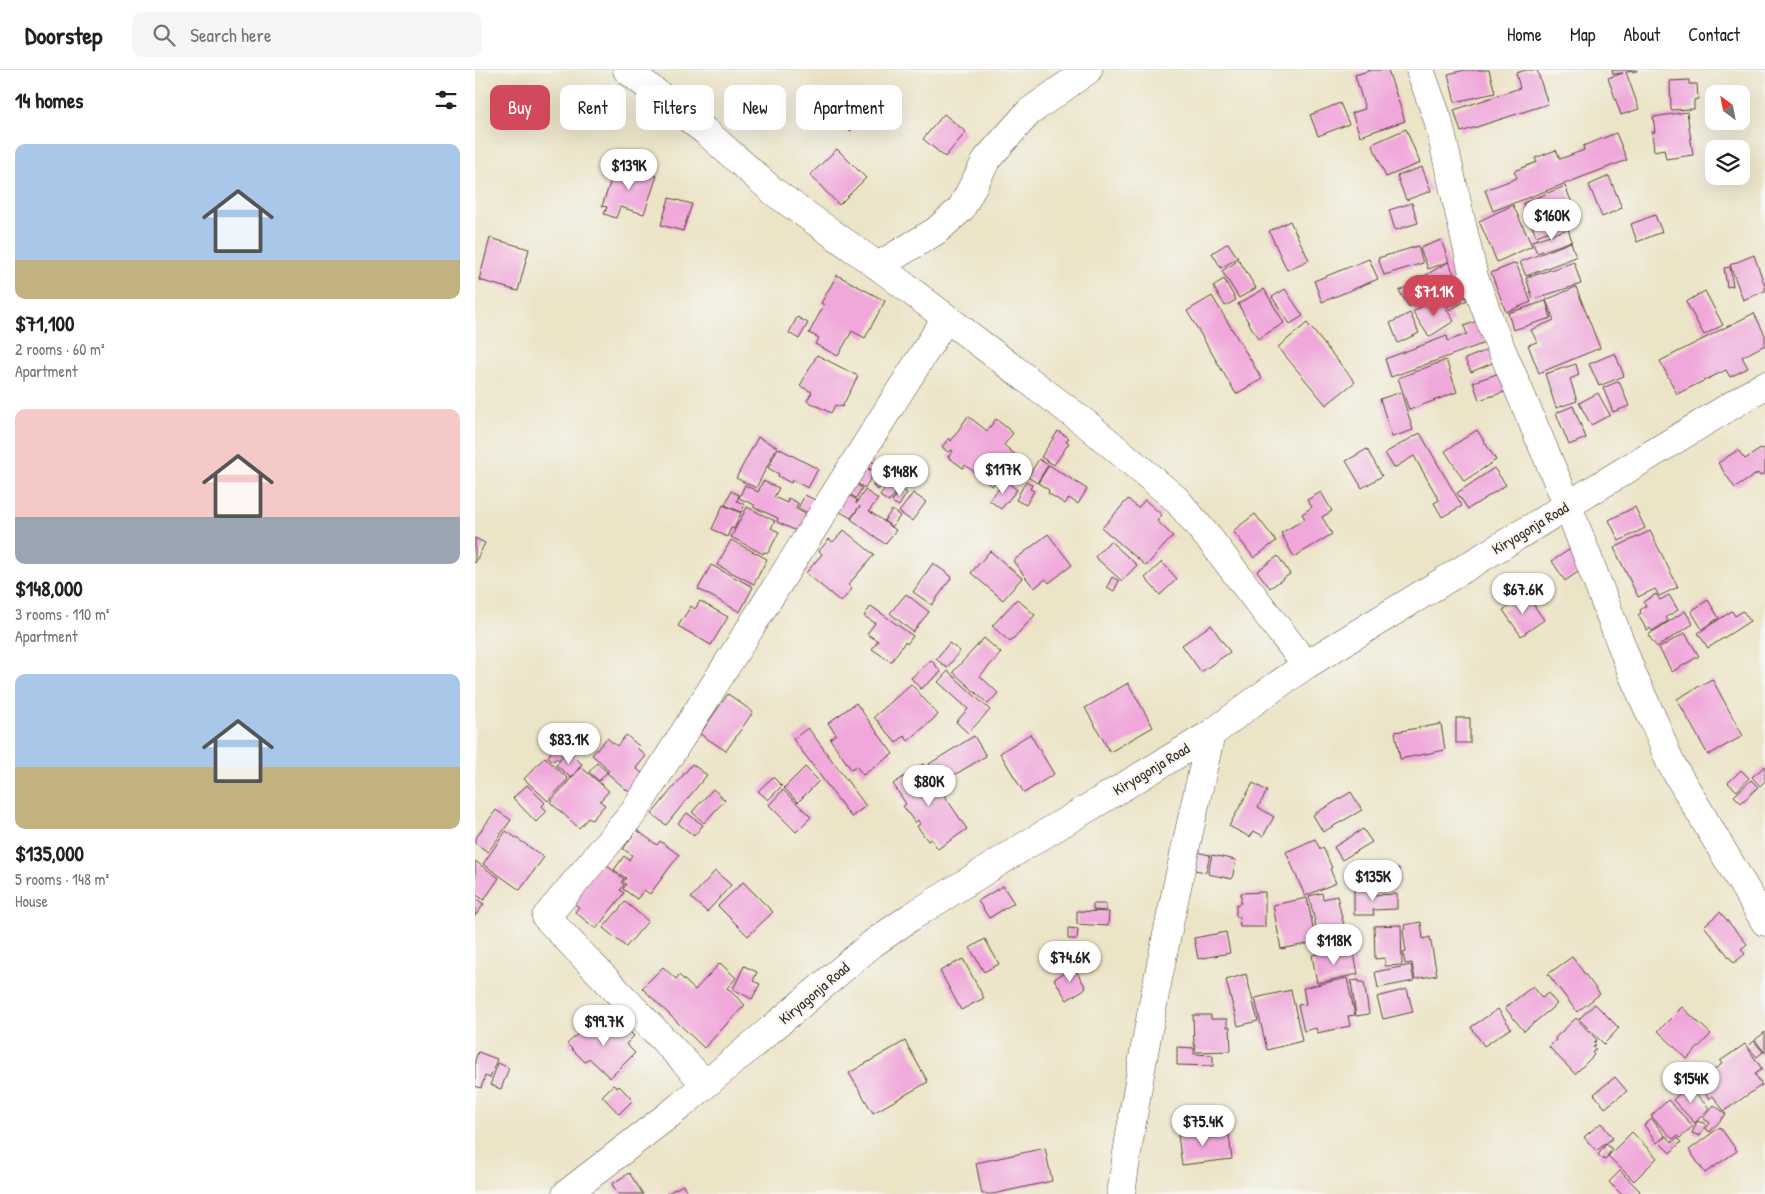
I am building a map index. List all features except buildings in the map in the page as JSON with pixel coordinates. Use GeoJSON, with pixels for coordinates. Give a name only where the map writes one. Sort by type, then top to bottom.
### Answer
{"type":"FeatureCollection","features":[{"type":"Feature","properties":{"kind":"street"},"geometry":{"type":"LineString","coordinates":[[627,70],[705,132],[774,192],[879,266],[1089,426],[1176,499],[1212,542],[1306,666]]}},
{"type":"Feature","properties":{"kind":"street"},"geometry":{"type":"LineString","coordinates":[[879,266],[936,231],[961,209],[987,159],[1017,125],[1029,112],[1088,70]]}},
{"type":"Feature","properties":{"kind":"street"},"geometry":{"type":"LineString","coordinates":[[1420,70],[1438,120],[1474,277],[1493,329],[1568,506],[1634,678],[1670,762],[1765,922]]}},
{"type":"Feature","properties":{"kind":"street"},"geometry":{"type":"LineString","coordinates":[[706,1084],[546,918],[634,812],[946,318]]}},
{"type":"Feature","properties":{"kind":"street","name":"Kiryagonja Road"},"geometry":{"type":"LineString","coordinates":[[566,1194],[706,1084],[880,938],[911,917],[1211,734],[1306,666],[1765,385]]}},
{"type":"Feature","properties":{"kind":"street"},"geometry":{"type":"LineString","coordinates":[[1121,1194],[1134,1104],[1164,944],[1211,734]]}}]}
